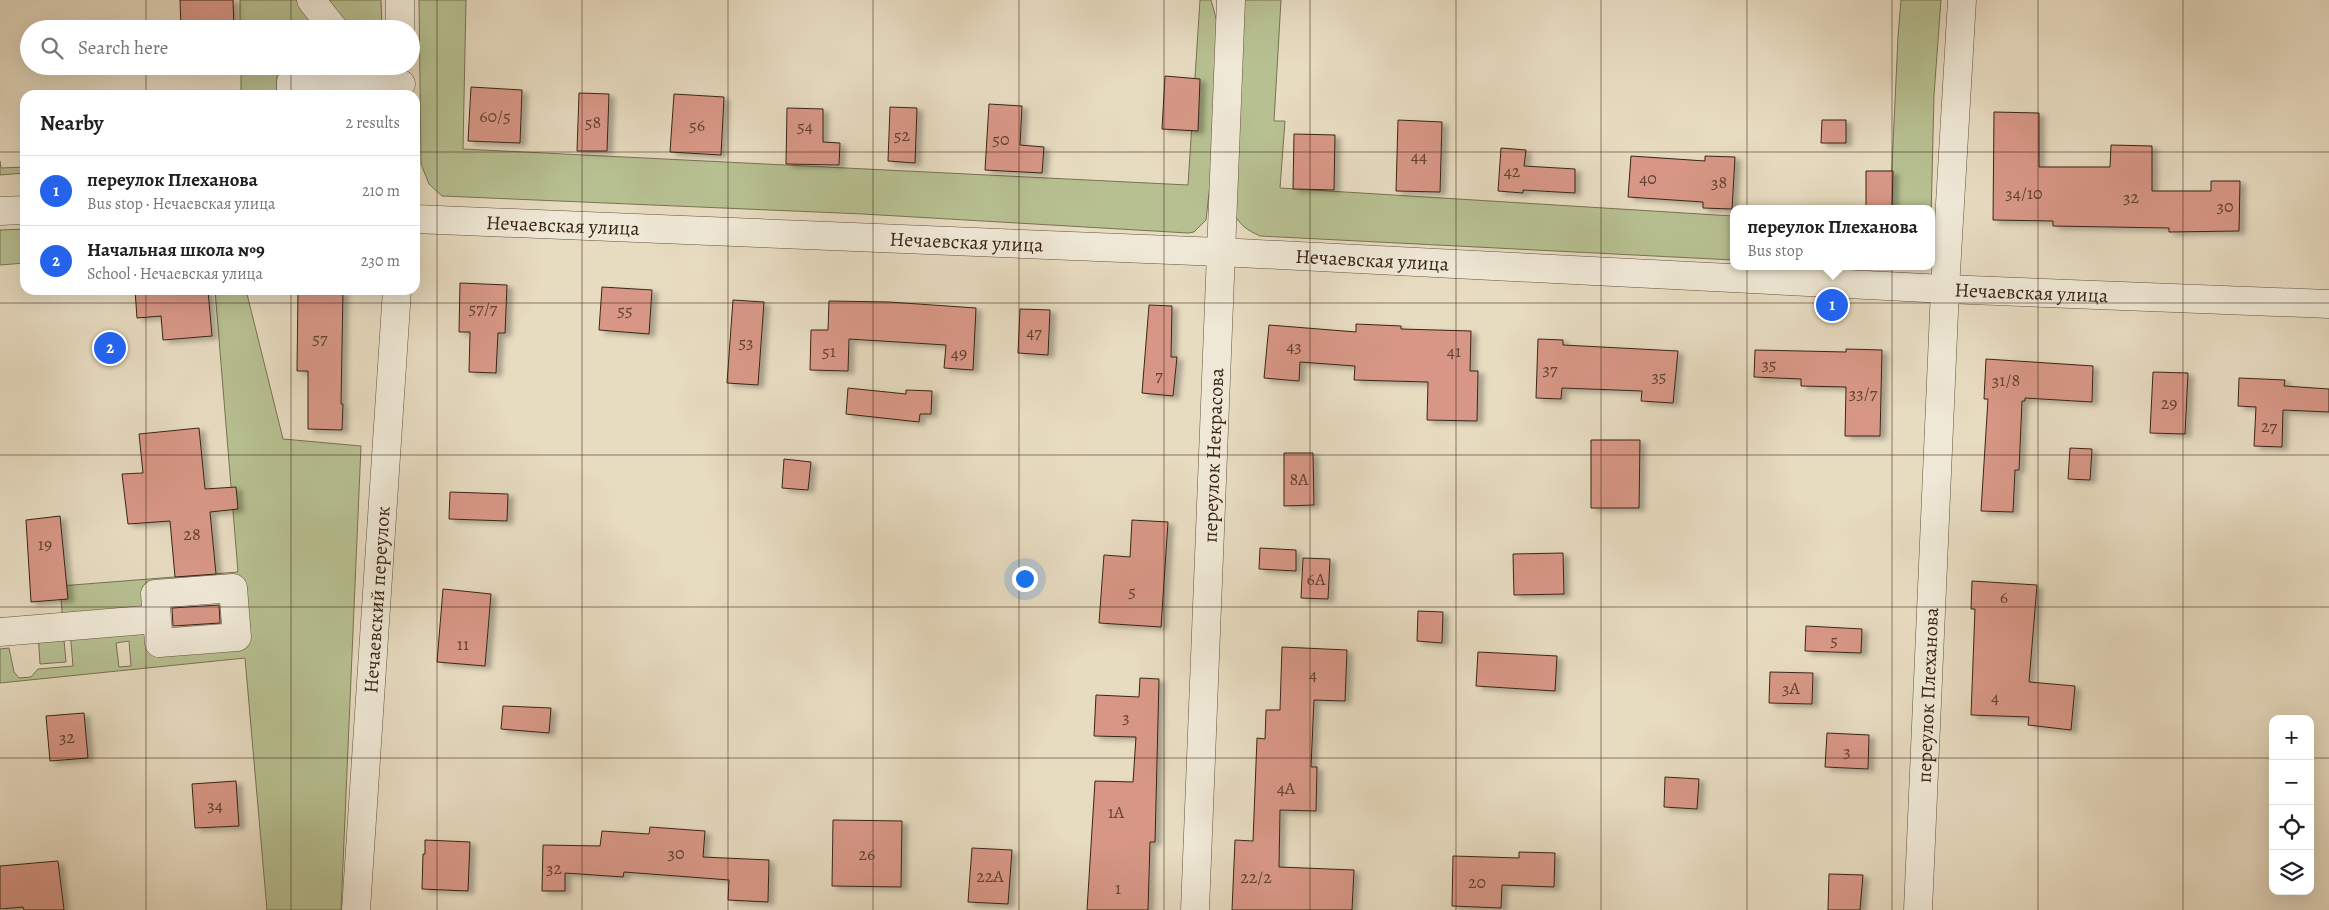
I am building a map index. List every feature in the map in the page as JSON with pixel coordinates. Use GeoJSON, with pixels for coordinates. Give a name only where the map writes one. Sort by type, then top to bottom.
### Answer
{"type":"FeatureCollection","features":[{"type":"Feature","properties":{"kind":"street"},"geometry":{"type":"LineString","coordinates":[[311,0],[327,20]]}},
{"type":"Feature","properties":{"kind":"street"},"geometry":{"type":"LineString","coordinates":[[400,0],[400,20]]}},
{"type":"Feature","properties":{"kind":"street","name":"переулок Некрасова"},"geometry":{"type":"LineString","coordinates":[[1195,910],[1231,0]]}},
{"type":"Feature","properties":{"kind":"street","name":"переулок Плеханова"},"geometry":{"type":"LineString","coordinates":[[1918,910],[1945,289],[1962,0]]}},
{"type":"Feature","properties":{"kind":"street"},"geometry":{"type":"LineString","coordinates":[[291,90],[291,82],[369,75],[401,82]]}},
{"type":"Feature","properties":{"kind":"street"},"geometry":{"type":"LineString","coordinates":[[0,211],[20,210]]}},
{"type":"Feature","properties":{"kind":"street","name":"Нечаевская улица"},"geometry":{"type":"LineString","coordinates":[[420,219],[1220,252],[1945,289],[2329,304]]}},
{"type":"Feature","properties":{"kind":"street","name":"Нечаевский переулок"},"geometry":{"type":"LineString","coordinates":[[356,910],[397,295]]}},
{"type":"Feature","properties":{"kind":"street"},"geometry":{"type":"LineString","coordinates":[[0,632],[158,619]]}},
{"type":"Feature","properties":{"kind":"green space"},"geometry":{"type":"Polygon","coordinates":[[[240,0],[381,0],[382,20],[240,20],[240,0]]]}},
{"type":"Feature","properties":{"kind":"green space"},"geometry":{"type":"Polygon","coordinates":[[[419,0],[466,0],[463,149],[1188,185],[1200,0],[1211,0],[1219,29],[1219,103],[1206,220],[1194,232],[1188,233],[863,214],[442,196],[429,184],[421,164],[419,0]]]}},
{"type":"Feature","properties":{"kind":"green space"},"geometry":{"type":"Polygon","coordinates":[[[1242,0],[1281,0],[1274,121],[1285,121],[1280,188],[1730,216],[1730,260],[1260,236],[1247,229],[1233,211],[1242,0]]]}},
{"type":"Feature","properties":{"kind":"green space"},"geometry":{"type":"Polygon","coordinates":[[[1901,0],[1941,0],[1934,95],[1931,205],[1890,205],[1901,0]]]}},
{"type":"Feature","properties":{"kind":"green space"},"geometry":{"type":"Polygon","coordinates":[[[241,75],[277,75],[277,90],[241,90],[241,75]]]}},
{"type":"Feature","properties":{"kind":"green space"},"geometry":{"type":"Polygon","coordinates":[[[0,161],[1,168],[20,167],[20,173],[0,175],[0,161]]]}},
{"type":"Feature","properties":{"kind":"green space"},"geometry":{"type":"Polygon","coordinates":[[[20,229],[20,263],[0,265],[0,230],[20,229]]]}},
{"type":"Feature","properties":{"kind":"green space"},"geometry":{"type":"Polygon","coordinates":[[[215,295],[247,295],[283,439],[361,446],[341,910],[267,910],[245,658],[0,683],[0,649],[9,648],[14,672],[19,678],[31,677],[38,669],[73,666],[70,630],[154,623],[156,647],[244,641],[239,583],[152,590],[154,617],[63,624],[60,586],[238,572],[215,295]],[[129,641],[116,643],[119,667],[131,666],[129,641]]]}},
{"type":"Feature","properties":{"kind":"green space"},"geometry":{"type":"Polygon","coordinates":[[[63,630],[66,662],[40,664],[38,632],[63,630]]]}},
{"type":"Feature","properties":{"kind":"building"},"geometry":{"type":"Polygon","coordinates":[[[180,0],[233,0],[234,20],[181,20],[180,0]]]}},
{"type":"Feature","properties":{"kind":"building"},"geometry":{"type":"Polygon","coordinates":[[[1165,76],[1200,79],[1198,131],[1162,129],[1165,76]]]}},
{"type":"Feature","properties":{"kind":"building"},"geometry":{"type":"Polygon","coordinates":[[[471,87],[522,90],[520,143],[468,141],[471,87]]]}},
{"type":"Feature","properties":{"kind":"building"},"geometry":{"type":"Polygon","coordinates":[[[579,93],[609,94],[607,151],[577,151],[579,93]]]}},
{"type":"Feature","properties":{"kind":"building"},"geometry":{"type":"Polygon","coordinates":[[[674,94],[724,97],[721,155],[670,152],[674,94]]]}},
{"type":"Feature","properties":{"kind":"building"},"geometry":{"type":"Polygon","coordinates":[[[989,104],[1022,106],[1020,145],[1044,147],[1042,173],[985,170],[989,104]]]}},
{"type":"Feature","properties":{"kind":"building"},"geometry":{"type":"Polygon","coordinates":[[[890,107],[917,108],[915,163],[888,161],[890,107]]]}},
{"type":"Feature","properties":{"kind":"building"},"geometry":{"type":"Polygon","coordinates":[[[787,108],[823,109],[823,142],[840,143],[839,165],[786,164],[787,108]]]}},
{"type":"Feature","properties":{"kind":"building"},"geometry":{"type":"Polygon","coordinates":[[[1994,112],[2039,113],[2039,167],[2110,167],[2111,145],[2152,146],[2152,191],[2211,191],[2211,181],[2240,181],[2239,231],[2169,232],[2169,228],[2053,226],[2053,221],[1993,220],[1994,112]]]}},
{"type":"Feature","properties":{"kind":"building"},"geometry":{"type":"Polygon","coordinates":[[[1398,120],[1442,122],[1440,192],[1396,191],[1398,120]]]}},
{"type":"Feature","properties":{"kind":"building"},"geometry":{"type":"Polygon","coordinates":[[[1822,120],[1846,120],[1846,143],[1821,143],[1822,120]]]}},
{"type":"Feature","properties":{"kind":"building"},"geometry":{"type":"Polygon","coordinates":[[[1294,134],[1335,135],[1334,190],[1293,189],[1294,134]]]}},
{"type":"Feature","properties":{"kind":"building"},"geometry":{"type":"Polygon","coordinates":[[[1501,148],[1526,150],[1524,166],[1575,169],[1575,193],[1523,190],[1523,193],[1498,191],[1501,148]]]}},
{"type":"Feature","properties":{"kind":"building"},"geometry":{"type":"Polygon","coordinates":[[[1631,156],[1705,161],[1705,156],[1735,157],[1732,205],[1730,205],[1730,209],[1703,208],[1703,202],[1628,197],[1631,156]]]}},
{"type":"Feature","properties":{"kind":"building"},"geometry":{"type":"Polygon","coordinates":[[[1866,171],[1893,171],[1892,205],[1866,205],[1866,171]]]}},
{"type":"Feature","properties":{"kind":"building"},"geometry":{"type":"Polygon","coordinates":[[[460,283],[507,285],[505,333],[498,333],[496,373],[469,372],[470,332],[459,332],[460,283]]]}},
{"type":"Feature","properties":{"kind":"building"},"geometry":{"type":"Polygon","coordinates":[[[602,287],[652,290],[649,334],[599,330],[602,287]]]}},
{"type":"Feature","properties":{"kind":"building"},"geometry":{"type":"Polygon","coordinates":[[[135,295],[208,295],[212,336],[163,340],[161,316],[137,318],[135,295]]]}},
{"type":"Feature","properties":{"kind":"building"},"geometry":{"type":"Polygon","coordinates":[[[298,295],[343,295],[342,430],[308,429],[308,371],[297,371],[298,295]]]}},
{"type":"Feature","properties":{"kind":"building"},"geometry":{"type":"Polygon","coordinates":[[[733,300],[764,302],[758,385],[727,383],[733,300]]]}},
{"type":"Feature","properties":{"kind":"building"},"geometry":{"type":"Polygon","coordinates":[[[829,301],[889,302],[976,308],[973,370],[944,368],[946,345],[849,339],[848,371],[810,370],[811,330],[828,330],[829,301]]]}},
{"type":"Feature","properties":{"kind":"building"},"geometry":{"type":"Polygon","coordinates":[[[1149,305],[1172,306],[1171,357],[1177,357],[1173,396],[1142,393],[1149,305]]]}},
{"type":"Feature","properties":{"kind":"building"},"geometry":{"type":"Polygon","coordinates":[[[1020,309],[1050,310],[1048,355],[1018,353],[1020,309]]]}},
{"type":"Feature","properties":{"kind":"building"},"geometry":{"type":"Polygon","coordinates":[[[1356,324],[1401,326],[1401,329],[1471,331],[1470,371],[1478,371],[1477,421],[1427,420],[1428,382],[1354,380],[1355,366],[1300,362],[1299,381],[1264,378],[1269,325],[1356,332],[1356,324]]]}},
{"type":"Feature","properties":{"kind":"building"},"geometry":{"type":"Polygon","coordinates":[[[1538,339],[1563,340],[1563,345],[1678,351],[1673,403],[1641,401],[1642,391],[1562,388],[1561,399],[1536,398],[1538,339]]]}},
{"type":"Feature","properties":{"kind":"building"},"geometry":{"type":"Polygon","coordinates":[[[1846,349],[1882,350],[1880,436],[1845,436],[1846,387],[1801,386],[1801,379],[1754,377],[1755,350],[1846,352],[1846,349]]]}},
{"type":"Feature","properties":{"kind":"building"},"geometry":{"type":"Polygon","coordinates":[[[1986,359],[2093,366],[2092,402],[2025,398],[2025,401],[2022,401],[2019,470],[2015,470],[2013,512],[1981,511],[1988,399],[1984,399],[1986,359]]]}},
{"type":"Feature","properties":{"kind":"building"},"geometry":{"type":"Polygon","coordinates":[[[2153,372],[2188,373],[2185,434],[2150,433],[2153,372]]]}},
{"type":"Feature","properties":{"kind":"building"},"geometry":{"type":"Polygon","coordinates":[[[2239,378],[2285,380],[2284,386],[2329,389],[2329,412],[2283,410],[2282,447],[2254,446],[2256,407],[2238,406],[2239,378]]]}},
{"type":"Feature","properties":{"kind":"building"},"geometry":{"type":"Polygon","coordinates":[[[848,388],[906,394],[906,390],[932,391],[931,414],[920,414],[919,422],[846,414],[848,388]]]}},
{"type":"Feature","properties":{"kind":"building"},"geometry":{"type":"Polygon","coordinates":[[[199,428],[205,489],[236,487],[238,509],[210,512],[216,574],[175,577],[170,521],[128,524],[122,474],[143,473],[139,434],[199,428]]]}},
{"type":"Feature","properties":{"kind":"building"},"geometry":{"type":"Polygon","coordinates":[[[1591,440],[1640,440],[1639,508],[1591,508],[1591,440]]]}},
{"type":"Feature","properties":{"kind":"building"},"geometry":{"type":"Polygon","coordinates":[[[2070,448],[2092,449],[2090,480],[2068,479],[2070,448]]]}},
{"type":"Feature","properties":{"kind":"building"},"geometry":{"type":"Polygon","coordinates":[[[1284,453],[1313,453],[1314,505],[1284,506],[1284,453]]]}},
{"type":"Feature","properties":{"kind":"building"},"geometry":{"type":"Polygon","coordinates":[[[784,459],[811,462],[808,490],[782,488],[784,459]]]}},
{"type":"Feature","properties":{"kind":"building"},"geometry":{"type":"Polygon","coordinates":[[[450,492],[508,494],[507,521],[449,519],[450,492]]]}},
{"type":"Feature","properties":{"kind":"building"},"geometry":{"type":"Polygon","coordinates":[[[60,516],[68,599],[31,602],[26,520],[60,516]]]}},
{"type":"Feature","properties":{"kind":"building"},"geometry":{"type":"Polygon","coordinates":[[[1132,520],[1168,522],[1161,627],[1099,623],[1104,555],[1130,557],[1132,520]]]}},
{"type":"Feature","properties":{"kind":"building"},"geometry":{"type":"Polygon","coordinates":[[[1260,548],[1296,550],[1296,571],[1259,569],[1260,548]]]}},
{"type":"Feature","properties":{"kind":"building"},"geometry":{"type":"Polygon","coordinates":[[[1563,553],[1564,594],[1514,595],[1513,554],[1563,553]]]}},
{"type":"Feature","properties":{"kind":"building"},"geometry":{"type":"Polygon","coordinates":[[[1303,558],[1330,559],[1328,599],[1301,598],[1303,558]]]}},
{"type":"Feature","properties":{"kind":"building"},"geometry":{"type":"Polygon","coordinates":[[[1972,581],[2037,585],[2029,682],[2075,686],[2071,730],[2028,725],[2029,717],[1971,715],[1975,609],[1971,609],[1972,581]]]}},
{"type":"Feature","properties":{"kind":"building"},"geometry":{"type":"Polygon","coordinates":[[[443,589],[491,594],[485,666],[437,662],[443,589]]]}},
{"type":"Feature","properties":{"kind":"building"},"geometry":{"type":"Polygon","coordinates":[[[219,605],[220,623],[173,626],[172,608],[219,605]]]}},
{"type":"Feature","properties":{"kind":"building"},"geometry":{"type":"Polygon","coordinates":[[[1418,611],[1443,612],[1442,643],[1417,641],[1418,611]]]}},
{"type":"Feature","properties":{"kind":"building"},"geometry":{"type":"Polygon","coordinates":[[[1806,626],[1862,629],[1861,653],[1805,651],[1806,626]]]}},
{"type":"Feature","properties":{"kind":"building"},"geometry":{"type":"Polygon","coordinates":[[[1282,647],[1347,650],[1345,701],[1314,700],[1311,767],[1317,767],[1316,811],[1280,810],[1279,867],[1354,870],[1352,910],[1232,910],[1235,840],[1253,841],[1257,738],[1265,739],[1266,710],[1280,710],[1282,647]]]}},
{"type":"Feature","properties":{"kind":"building"},"geometry":{"type":"Polygon","coordinates":[[[1478,652],[1557,656],[1555,691],[1476,686],[1478,652]]]}},
{"type":"Feature","properties":{"kind":"building"},"geometry":{"type":"Polygon","coordinates":[[[1770,672],[1813,673],[1812,704],[1769,703],[1770,672]]]}},
{"type":"Feature","properties":{"kind":"building"},"geometry":{"type":"Polygon","coordinates":[[[1140,678],[1159,679],[1155,842],[1150,842],[1148,910],[1087,910],[1095,781],[1133,782],[1136,737],[1094,736],[1096,695],[1139,697],[1140,678]]]}},
{"type":"Feature","properties":{"kind":"building"},"geometry":{"type":"Polygon","coordinates":[[[503,706],[551,708],[549,733],[501,729],[503,706]]]}},
{"type":"Feature","properties":{"kind":"building"},"geometry":{"type":"Polygon","coordinates":[[[84,713],[88,758],[50,761],[46,716],[84,713]]]}},
{"type":"Feature","properties":{"kind":"building"},"geometry":{"type":"Polygon","coordinates":[[[1827,733],[1869,735],[1868,769],[1825,767],[1827,733]]]}},
{"type":"Feature","properties":{"kind":"building"},"geometry":{"type":"Polygon","coordinates":[[[1665,777],[1699,779],[1697,809],[1664,807],[1665,777]]]}},
{"type":"Feature","properties":{"kind":"building"},"geometry":{"type":"Polygon","coordinates":[[[236,781],[239,826],[195,828],[192,784],[236,781]]]}},
{"type":"Feature","properties":{"kind":"building"},"geometry":{"type":"Polygon","coordinates":[[[833,820],[902,821],[901,887],[832,886],[833,820]]]}},
{"type":"Feature","properties":{"kind":"building"},"geometry":{"type":"Polygon","coordinates":[[[650,827],[705,831],[703,857],[769,860],[768,902],[728,900],[729,880],[624,872],[623,877],[565,873],[565,891],[542,891],[543,845],[600,846],[602,831],[649,834],[650,827]]]}},
{"type":"Feature","properties":{"kind":"building"},"geometry":{"type":"Polygon","coordinates":[[[425,840],[470,842],[468,891],[422,889],[425,840]]]}},
{"type":"Feature","properties":{"kind":"building"},"geometry":{"type":"Polygon","coordinates":[[[972,848],[1012,850],[1008,904],[968,902],[972,848]]]}},
{"type":"Feature","properties":{"kind":"building"},"geometry":{"type":"Polygon","coordinates":[[[1519,852],[1555,853],[1554,887],[1502,885],[1501,908],[1452,906],[1453,856],[1519,858],[1519,852]]]}},
{"type":"Feature","properties":{"kind":"building"},"geometry":{"type":"Polygon","coordinates":[[[58,861],[64,910],[24,910],[23,907],[0,909],[0,866],[58,861]]]}},
{"type":"Feature","properties":{"kind":"building"},"geometry":{"type":"Polygon","coordinates":[[[1829,874],[1863,875],[1860,910],[1828,910],[1829,874]]]}},
{"type":"Feature","properties":{"kind":"place","name":"переулок Плеханова"},"geometry":{"type":"Point","coordinates":[1832,305]}},
{"type":"Feature","properties":{"kind":"place","name":"Начальная школа №9"},"geometry":{"type":"Point","coordinates":[110,348]}}]}
